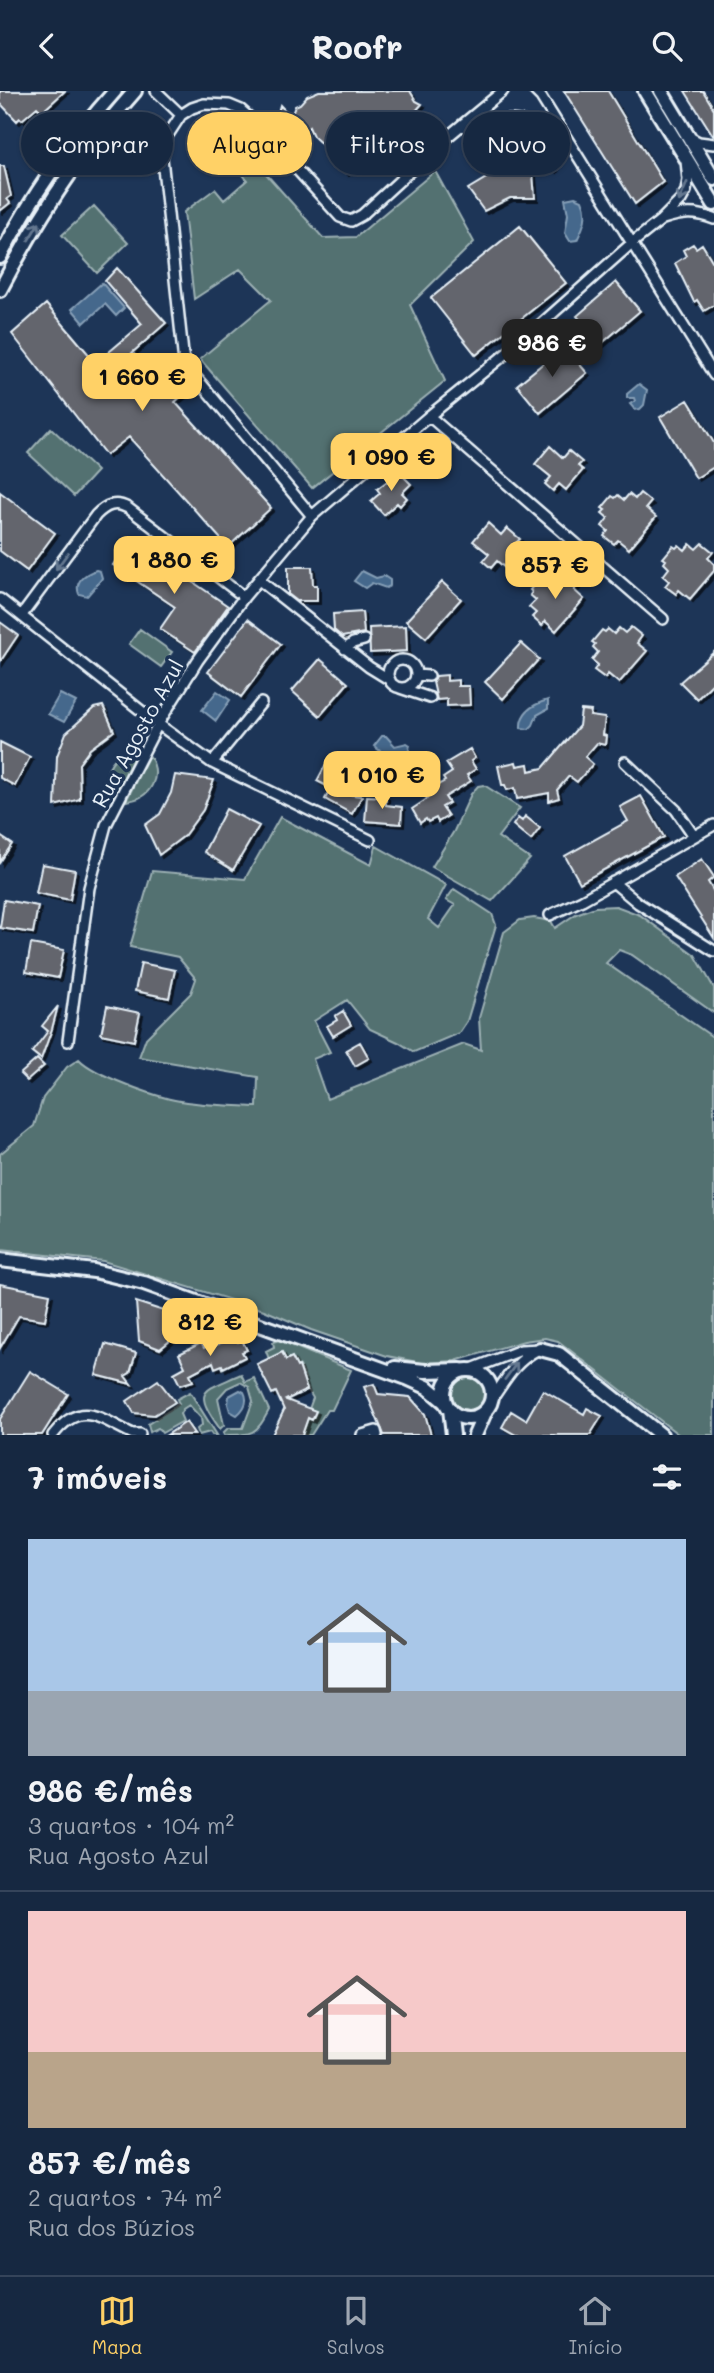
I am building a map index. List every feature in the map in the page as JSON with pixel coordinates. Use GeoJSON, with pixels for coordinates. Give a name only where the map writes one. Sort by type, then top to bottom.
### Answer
{"type":"FeatureCollection","features":[{"type":"Feature","properties":{"kind":"street"},"geometry":{"type":"LineString","coordinates":[[0,257],[41,186],[67,149],[115,91]]}},
{"type":"Feature","properties":{"kind":"street"},"geometry":{"type":"LineString","coordinates":[[0,290],[57,192],[113,116],[135,91]]}},
{"type":"Feature","properties":{"kind":"street"},"geometry":{"type":"LineString","coordinates":[[156,91],[181,115]]}},
{"type":"Feature","properties":{"kind":"street"},"geometry":{"type":"LineString","coordinates":[[312,516],[184,363],[162,159],[166,138],[181,115],[192,108],[216,103],[241,110],[345,220],[351,221],[362,215],[503,91]]}},
{"type":"Feature","properties":{"kind":"street"},"geometry":{"type":"LineString","coordinates":[[535,91],[550,112]]}},
{"type":"Feature","properties":{"kind":"street"},"geometry":{"type":"LineString","coordinates":[[645,91],[714,204]]}},
{"type":"Feature","properties":{"kind":"street"},"geometry":{"type":"LineString","coordinates":[[661,91],[714,179]]}},
{"type":"Feature","properties":{"kind":"street"},"geometry":{"type":"LineString","coordinates":[[457,131],[463,129]]}},
{"type":"Feature","properties":{"kind":"street"},"geometry":{"type":"LineString","coordinates":[[688,137],[714,144]]}},
{"type":"Feature","properties":{"kind":"street"},"geometry":{"type":"LineString","coordinates":[[570,144],[714,375]]}},
{"type":"Feature","properties":{"kind":"street","name":"Rua Agosto Azul"},"geometry":{"type":"LineString","coordinates":[[68,1041],[92,871],[106,825],[158,724],[198,660],[244,597],[262,583],[312,516],[523,340],[681,200],[688,180],[685,156]]}},
{"type":"Feature","properties":{"kind":"street"},"geometry":{"type":"LineString","coordinates":[[714,165],[714,171]]}},
{"type":"Feature","properties":{"kind":"street","name":"Rua Agosto Azul"},"geometry":{"type":"LineString","coordinates":[[661,220],[686,212],[714,219]]}},
{"type":"Feature","properties":{"kind":"street"},"geometry":{"type":"LineString","coordinates":[[429,416],[663,619]]}},
{"type":"Feature","properties":{"kind":"street"},"geometry":{"type":"LineString","coordinates":[[22,615],[96,515],[109,505],[116,504],[128,508],[244,597]]}},
{"type":"Feature","properties":{"kind":"street"},"geometry":{"type":"LineString","coordinates":[[262,583],[379,675],[399,687],[430,698]]}},
{"type":"Feature","properties":{"kind":"street"},"geometry":{"type":"LineString","coordinates":[[0,599],[158,724],[212,763],[370,840]]}},
{"type":"Feature","properties":{"kind":"street"},"geometry":{"type":"LineString","coordinates":[[345,649],[364,640]]}},
{"type":"Feature","properties":{"kind":"street"},"geometry":{"type":"LineString","coordinates":[[390,680],[389,668],[399,660],[411,663],[416,675]]}},
{"type":"Feature","properties":{"kind":"street"},"geometry":{"type":"LineString","coordinates":[[416,675],[429,676]]}},
{"type":"Feature","properties":{"kind":"street"},"geometry":{"type":"LineString","coordinates":[[399,687],[408,686],[416,675]]}},
{"type":"Feature","properties":{"kind":"street"},"geometry":{"type":"LineString","coordinates":[[212,763],[261,703]]}},
{"type":"Feature","properties":{"kind":"street"},"geometry":{"type":"LineString","coordinates":[[625,762],[676,810],[694,836]]}},
{"type":"Feature","properties":{"kind":"street"},"geometry":{"type":"LineString","coordinates":[[550,915],[582,900],[714,825]]}},
{"type":"Feature","properties":{"kind":"street"},"geometry":{"type":"LineString","coordinates":[[613,882],[638,903],[714,951]]}},
{"type":"Feature","properties":{"kind":"street"},"geometry":{"type":"LineString","coordinates":[[0,1260],[94,1271],[144,1283],[371,1364],[427,1387],[461,1417],[481,1413],[489,1405],[492,1394],[488,1380],[479,1372],[425,1371],[371,1364]]}},
{"type":"Feature","properties":{"kind":"street"},"geometry":{"type":"LineString","coordinates":[[475,1435],[489,1405],[514,1366],[540,1349]]}},
{"type":"Feature","properties":{"kind":"street"},"geometry":{"type":"LineString","coordinates":[[453,1435],[444,1393],[447,1381],[452,1376],[522,1350],[540,1349],[559,1354],[661,1435]]}},
{"type":"Feature","properties":{"kind":"street"},"geometry":{"type":"LineString","coordinates":[[52,1435],[72,1415],[83,1412],[133,1434],[140,1434]]}},
{"type":"Feature","properties":{"kind":"street"},"geometry":{"type":"LineString","coordinates":[[362,1435],[376,1431],[377,1435]]}},
{"type":"Feature","properties":{"kind":"green space"},"geometry":{"type":"Polygon","coordinates":[[[243,175],[267,175],[323,238],[356,237],[430,175],[437,175],[474,242],[410,305],[445,381],[312,488],[200,359],[271,300],[240,269],[194,299],[184,212],[215,189],[224,200],[247,180],[243,175]]]}},
{"type":"Feature","properties":{"kind":"green space"},"geometry":{"type":"Polygon","coordinates":[[[94,206],[128,243],[97,273],[62,235],[94,206]]]}},
{"type":"Feature","properties":{"kind":"green space"},"geometry":{"type":"Polygon","coordinates":[[[51,428],[97,471],[74,496],[28,453],[51,428]]]}},
{"type":"Feature","properties":{"kind":"green space"},"geometry":{"type":"Polygon","coordinates":[[[140,629],[172,652],[161,667],[129,644],[140,629]]]}},
{"type":"Feature","properties":{"kind":"green space"},"geometry":{"type":"Polygon","coordinates":[[[137,751],[113,798],[107,782],[110,766],[120,755],[137,751]]]}},
{"type":"Feature","properties":{"kind":"green space"},"geometry":{"type":"Polygon","coordinates":[[[149,755],[155,771],[152,785],[142,796],[126,801],[149,755]]]}},
{"type":"Feature","properties":{"kind":"green space"},"geometry":{"type":"Polygon","coordinates":[[[484,785],[520,808],[498,837],[530,859],[492,901],[432,867],[454,831],[471,794],[478,786],[484,785]]]}},
{"type":"Feature","properties":{"kind":"green space"},"geometry":{"type":"Polygon","coordinates":[[[280,817],[371,865],[376,846],[446,885],[428,919],[439,928],[455,905],[446,900],[454,889],[492,914],[496,925],[467,1021],[459,1033],[414,1052],[370,1029],[347,1000],[314,1021],[330,1052],[313,1059],[327,1099],[464,1044],[481,1050],[479,1018],[504,932],[520,920],[534,918],[551,921],[555,928],[576,914],[595,907],[616,906],[640,915],[695,955],[714,988],[714,1013],[632,955],[619,950],[606,963],[714,1038],[714,1435],[679,1435],[558,1341],[545,1338],[524,1341],[455,1361],[422,1363],[387,1356],[311,1330],[264,1310],[103,1261],[0,1250],[0,1154],[34,1126],[43,1098],[67,1067],[79,1059],[111,1078],[169,1099],[257,1107],[258,1077],[139,1057],[146,1038],[191,993],[196,979],[178,957],[130,947],[152,871],[245,879],[280,817]]]}},
{"type":"Feature","properties":{"kind":"green space"},"geometry":{"type":"Polygon","coordinates":[[[279,1340],[351,1370],[332,1410],[327,1410],[311,1435],[299,1435],[308,1418],[312,1420],[316,1412],[309,1409],[313,1398],[302,1380],[305,1378],[300,1366],[297,1367],[292,1357],[286,1360],[269,1359],[266,1351],[274,1347],[273,1342],[279,1340]]]}},
{"type":"Feature","properties":{"kind":"green space"},"geometry":{"type":"Polygon","coordinates":[[[241,1374],[245,1382],[254,1378],[269,1410],[261,1424],[252,1432],[224,1435],[228,1428],[243,1428],[253,1401],[249,1387],[240,1382],[227,1388],[218,1398],[224,1425],[220,1429],[206,1406],[205,1393],[241,1374]]]}},
{"type":"Feature","properties":{"kind":"green space"},"geometry":{"type":"Polygon","coordinates":[[[468,1378],[480,1382],[484,1394],[480,1406],[468,1410],[456,1406],[452,1394],[456,1382],[468,1378]]]}},
{"type":"Feature","properties":{"kind":"green space"},"geometry":{"type":"Polygon","coordinates":[[[190,1392],[217,1435],[210,1432],[199,1435],[197,1429],[202,1425],[201,1418],[189,1405],[180,1414],[183,1421],[162,1433],[158,1428],[150,1432],[148,1424],[179,1404],[177,1399],[190,1392]]]}},
{"type":"Feature","properties":{"kind":"water"},"geometry":{"type":"Polygon","coordinates":[[[575,197],[582,200],[584,205],[584,225],[577,240],[570,241],[565,233],[568,214],[565,199],[575,197]]]}},
{"type":"Feature","properties":{"kind":"water"},"geometry":{"type":"Polygon","coordinates":[[[102,283],[124,308],[116,316],[105,304],[84,323],[72,309],[102,283]]]}},
{"type":"Feature","properties":{"kind":"water"},"geometry":{"type":"Polygon","coordinates":[[[639,384],[647,390],[644,405],[635,410],[630,404],[635,401],[634,398],[627,398],[627,394],[639,384]]]}},
{"type":"Feature","properties":{"kind":"water"},"geometry":{"type":"Polygon","coordinates":[[[96,570],[100,571],[102,578],[87,596],[79,594],[79,582],[96,570]]]}},
{"type":"Feature","properties":{"kind":"water"},"geometry":{"type":"Polygon","coordinates":[[[362,571],[376,578],[384,576],[390,580],[390,586],[386,588],[372,583],[365,588],[354,581],[362,571]]]}},
{"type":"Feature","properties":{"kind":"water"},"geometry":{"type":"Polygon","coordinates":[[[217,691],[230,700],[216,721],[202,710],[217,691]]]}},
{"type":"Feature","properties":{"kind":"water"},"geometry":{"type":"Polygon","coordinates":[[[60,694],[76,702],[64,722],[48,714],[60,694]]]}},
{"type":"Feature","properties":{"kind":"water"},"geometry":{"type":"Polygon","coordinates":[[[548,700],[548,709],[537,715],[533,725],[529,729],[521,728],[525,713],[548,700]]]}},
{"type":"Feature","properties":{"kind":"water"},"geometry":{"type":"Polygon","coordinates":[[[382,736],[386,736],[395,746],[407,743],[410,745],[407,758],[397,752],[386,756],[374,746],[382,736]]]}},
{"type":"Feature","properties":{"kind":"water"},"geometry":{"type":"Polygon","coordinates":[[[240,1390],[244,1392],[246,1402],[237,1415],[230,1411],[228,1404],[229,1396],[240,1390]]]}},
{"type":"Feature","properties":{"kind":"building"},"geometry":{"type":"Polygon","coordinates":[[[0,91],[65,91],[42,112],[37,107],[31,112],[21,112],[21,119],[17,121],[0,103],[0,91]]]}},
{"type":"Feature","properties":{"kind":"building"},"geometry":{"type":"Polygon","coordinates":[[[319,91],[410,91],[416,101],[422,104],[415,112],[326,112],[326,148],[312,134],[312,112],[293,112],[295,106],[307,96],[319,91]]]}},
{"type":"Feature","properties":{"kind":"building"},"geometry":{"type":"Polygon","coordinates":[[[564,91],[608,91],[663,182],[635,204],[564,91]]]}},
{"type":"Feature","properties":{"kind":"building"},"geometry":{"type":"Polygon","coordinates":[[[685,91],[703,91],[714,109],[714,137],[685,91]]]}},
{"type":"Feature","properties":{"kind":"building"},"geometry":{"type":"Polygon","coordinates":[[[0,166],[4,166],[11,196],[7,199],[10,203],[0,211],[0,166]]]}},
{"type":"Feature","properties":{"kind":"building"},"geometry":{"type":"Polygon","coordinates":[[[491,175],[533,175],[535,198],[510,198],[484,211],[468,189],[491,175]]]}},
{"type":"Feature","properties":{"kind":"building"},"geometry":{"type":"Polygon","coordinates":[[[520,226],[566,283],[476,355],[431,298],[520,226]]]}},
{"type":"Feature","properties":{"kind":"building"},"geometry":{"type":"Polygon","coordinates":[[[693,244],[696,248],[702,244],[714,264],[714,305],[704,311],[697,300],[694,302],[675,263],[686,256],[683,250],[693,244]]]}},
{"type":"Feature","properties":{"kind":"building"},"geometry":{"type":"Polygon","coordinates":[[[117,268],[166,323],[132,353],[185,393],[175,402],[271,508],[228,547],[129,437],[106,455],[12,334],[46,304],[96,363],[142,324],[105,281],[117,268]]]}},
{"type":"Feature","properties":{"kind":"building"},"geometry":{"type":"Polygon","coordinates":[[[616,282],[640,311],[601,344],[577,316],[616,282]]]}},
{"type":"Feature","properties":{"kind":"building"},"geometry":{"type":"Polygon","coordinates":[[[564,346],[587,373],[540,413],[517,385],[564,346]]]}},
{"type":"Feature","properties":{"kind":"building"},"geometry":{"type":"Polygon","coordinates":[[[688,400],[714,443],[714,467],[696,478],[660,417],[688,400]]]}},
{"type":"Feature","properties":{"kind":"building"},"geometry":{"type":"Polygon","coordinates":[[[550,446],[563,458],[569,451],[582,462],[578,466],[583,470],[566,490],[559,484],[553,491],[545,484],[551,477],[535,464],[550,446]]]}},
{"type":"Feature","properties":{"kind":"building"},"geometry":{"type":"Polygon","coordinates":[[[399,472],[411,484],[402,493],[407,498],[400,506],[397,503],[384,515],[371,501],[380,493],[377,489],[399,472]]]}},
{"type":"Feature","properties":{"kind":"building"},"geometry":{"type":"Polygon","coordinates":[[[0,492],[55,533],[27,571],[0,551],[0,492]]]}},
{"type":"Feature","properties":{"kind":"building"},"geometry":{"type":"Polygon","coordinates":[[[640,493],[651,502],[646,508],[656,517],[629,549],[618,540],[614,544],[604,536],[608,531],[602,526],[608,518],[602,513],[605,510],[602,508],[612,496],[615,498],[618,495],[624,500],[629,494],[635,499],[640,493]]]}},
{"type":"Feature","properties":{"kind":"building"},"geometry":{"type":"Polygon","coordinates":[[[488,523],[501,535],[507,528],[520,539],[516,543],[521,547],[504,567],[497,561],[491,568],[483,561],[489,554],[473,541],[488,523]]]}},
{"type":"Feature","properties":{"kind":"building"},"geometry":{"type":"Polygon","coordinates":[[[130,539],[228,606],[195,652],[160,629],[175,607],[113,565],[130,539]]]}},
{"type":"Feature","properties":{"kind":"building"},"geometry":{"type":"Polygon","coordinates":[[[702,543],[713,552],[708,558],[714,564],[714,571],[690,599],[679,590],[676,594],[665,586],[669,581],[663,576],[669,568],[663,558],[673,546],[676,548],[679,545],[685,550],[690,544],[696,549],[702,543]]]}},
{"type":"Feature","properties":{"kind":"building"},"geometry":{"type":"Polygon","coordinates":[[[288,567],[312,567],[313,585],[317,585],[317,601],[297,601],[288,594],[288,567]]]}},
{"type":"Feature","properties":{"kind":"building"},"geometry":{"type":"Polygon","coordinates":[[[568,575],[579,584],[574,590],[584,599],[556,631],[545,621],[542,626],[532,617],[536,613],[529,607],[536,600],[530,595],[530,590],[539,578],[542,580],[545,577],[551,582],[556,576],[563,581],[568,575]]]}},
{"type":"Feature","properties":{"kind":"building"},"geometry":{"type":"Polygon","coordinates":[[[442,582],[461,599],[426,638],[406,621],[442,582]]]}},
{"type":"Feature","properties":{"kind":"building"},"geometry":{"type":"Polygon","coordinates":[[[362,612],[364,633],[342,637],[334,630],[333,614],[362,612]]]}},
{"type":"Feature","properties":{"kind":"building"},"geometry":{"type":"Polygon","coordinates":[[[248,619],[281,644],[241,697],[208,672],[248,619]]]}},
{"type":"Feature","properties":{"kind":"building"},"geometry":{"type":"Polygon","coordinates":[[[0,622],[18,635],[0,662],[0,622]]]}},
{"type":"Feature","properties":{"kind":"building"},"geometry":{"type":"Polygon","coordinates":[[[406,626],[407,651],[370,653],[369,628],[406,626]]]}},
{"type":"Feature","properties":{"kind":"building"},"geometry":{"type":"Polygon","coordinates":[[[631,627],[642,636],[637,643],[647,651],[619,683],[608,674],[605,678],[594,670],[598,665],[592,660],[598,652],[592,642],[602,630],[605,632],[608,629],[614,634],[619,628],[625,633],[631,627]]]}},
{"type":"Feature","properties":{"kind":"building"},"geometry":{"type":"Polygon","coordinates":[[[521,643],[539,659],[503,699],[485,682],[521,643]]]}},
{"type":"Feature","properties":{"kind":"building"},"geometry":{"type":"Polygon","coordinates":[[[714,652],[714,682],[697,699],[680,682],[714,652]]]}},
{"type":"Feature","properties":{"kind":"building"},"geometry":{"type":"Polygon","coordinates":[[[320,659],[348,683],[320,716],[292,691],[320,659]]]}},
{"type":"Feature","properties":{"kind":"building"},"geometry":{"type":"Polygon","coordinates":[[[447,675],[447,681],[458,680],[458,686],[469,686],[470,705],[447,706],[447,699],[437,700],[433,682],[436,676],[447,675]]]}},
{"type":"Feature","properties":{"kind":"building"},"geometry":{"type":"Polygon","coordinates":[[[103,706],[114,731],[90,749],[79,764],[80,799],[55,806],[57,756],[66,733],[94,708],[103,706]]]}},
{"type":"Feature","properties":{"kind":"building"},"geometry":{"type":"Polygon","coordinates":[[[581,710],[591,711],[590,716],[605,718],[605,745],[597,743],[585,757],[593,764],[577,782],[569,776],[557,790],[559,798],[549,801],[549,793],[517,799],[515,788],[507,790],[505,785],[502,785],[498,766],[516,762],[517,766],[528,764],[529,771],[543,768],[579,726],[581,710]]]}},
{"type":"Feature","properties":{"kind":"building"},"geometry":{"type":"Polygon","coordinates":[[[0,742],[30,757],[15,786],[0,778],[0,742]]]}},
{"type":"Feature","properties":{"kind":"building"},"geometry":{"type":"Polygon","coordinates":[[[470,749],[475,758],[471,761],[476,769],[467,775],[471,781],[445,797],[449,803],[442,807],[448,816],[438,822],[436,818],[420,823],[412,809],[427,799],[424,793],[445,781],[443,778],[452,772],[446,763],[470,749]]]}},
{"type":"Feature","properties":{"kind":"building"},"geometry":{"type":"Polygon","coordinates":[[[327,762],[339,768],[337,771],[349,778],[346,784],[355,789],[352,795],[362,796],[352,814],[325,799],[331,788],[317,781],[327,762]]]}},
{"type":"Feature","properties":{"kind":"building"},"geometry":{"type":"Polygon","coordinates":[[[175,775],[214,780],[203,810],[184,836],[159,855],[145,825],[160,814],[171,793],[175,775]]]}},
{"type":"Feature","properties":{"kind":"building"},"geometry":{"type":"Polygon","coordinates":[[[367,796],[386,797],[386,805],[402,807],[401,824],[365,821],[367,796]]]}},
{"type":"Feature","properties":{"kind":"building"},"geometry":{"type":"Polygon","coordinates":[[[641,796],[664,837],[580,883],[565,856],[628,821],[620,807],[641,796]]]}},
{"type":"Feature","properties":{"kind":"building"},"geometry":{"type":"Polygon","coordinates":[[[226,809],[259,826],[233,870],[204,852],[226,809]]]}},
{"type":"Feature","properties":{"kind":"building"},"geometry":{"type":"Polygon","coordinates":[[[525,816],[540,828],[531,840],[513,825],[518,818],[522,821],[525,816]]]}},
{"type":"Feature","properties":{"kind":"building"},"geometry":{"type":"Polygon","coordinates":[[[0,836],[12,844],[0,862],[0,836]]]}},
{"type":"Feature","properties":{"kind":"building"},"geometry":{"type":"Polygon","coordinates":[[[702,859],[714,877],[708,882],[714,892],[714,938],[675,877],[702,859]]]}},
{"type":"Feature","properties":{"kind":"building"},"geometry":{"type":"Polygon","coordinates":[[[42,864],[75,870],[70,900],[36,893],[42,864]]]}},
{"type":"Feature","properties":{"kind":"building"},"geometry":{"type":"Polygon","coordinates":[[[4,900],[38,906],[33,933],[0,928],[4,900]]]}},
{"type":"Feature","properties":{"kind":"building"},"geometry":{"type":"Polygon","coordinates":[[[31,944],[64,950],[58,978],[26,972],[31,944]]]}},
{"type":"Feature","properties":{"kind":"building"},"geometry":{"type":"Polygon","coordinates":[[[141,963],[175,970],[169,998],[135,991],[141,963]]]}},
{"type":"Feature","properties":{"kind":"building"},"geometry":{"type":"Polygon","coordinates":[[[58,1006],[41,1059],[32,1052],[48,1031],[42,1026],[58,1006]]]}},
{"type":"Feature","properties":{"kind":"building"},"geometry":{"type":"Polygon","coordinates":[[[107,1006],[140,1013],[134,1041],[101,1034],[107,1006]]]}},
{"type":"Feature","properties":{"kind":"building"},"geometry":{"type":"Polygon","coordinates":[[[343,1011],[351,1025],[333,1036],[327,1026],[337,1020],[335,1016],[343,1011]]]}},
{"type":"Feature","properties":{"kind":"building"},"geometry":{"type":"Polygon","coordinates":[[[360,1042],[369,1058],[355,1066],[346,1050],[360,1042]]]}},
{"type":"Feature","properties":{"kind":"building"},"geometry":{"type":"Polygon","coordinates":[[[37,1059],[44,1066],[27,1081],[20,1074],[37,1059]]]}},
{"type":"Feature","properties":{"kind":"building"},"geometry":{"type":"Polygon","coordinates":[[[0,1284],[50,1294],[45,1320],[19,1316],[0,1348],[0,1284]]]}},
{"type":"Feature","properties":{"kind":"building"},"geometry":{"type":"Polygon","coordinates":[[[136,1302],[194,1321],[160,1349],[139,1341],[136,1302]]]}},
{"type":"Feature","properties":{"kind":"building"},"geometry":{"type":"Polygon","coordinates":[[[235,1336],[238,1342],[242,1340],[247,1350],[242,1352],[245,1357],[223,1368],[222,1365],[215,1368],[213,1362],[190,1374],[193,1381],[180,1385],[174,1373],[185,1367],[179,1354],[201,1343],[204,1348],[213,1343],[214,1346],[235,1336]]]}},
{"type":"Feature","properties":{"kind":"building"},"geometry":{"type":"Polygon","coordinates":[[[105,1344],[136,1353],[130,1373],[125,1376],[131,1384],[96,1375],[105,1344]]]}},
{"type":"Feature","properties":{"kind":"building"},"geometry":{"type":"Polygon","coordinates":[[[282,1352],[286,1360],[292,1357],[297,1367],[299,1366],[307,1390],[286,1400],[316,1411],[312,1420],[308,1418],[302,1435],[272,1435],[284,1410],[276,1392],[272,1394],[257,1364],[282,1352]]]}},
{"type":"Feature","properties":{"kind":"building"},"geometry":{"type":"Polygon","coordinates":[[[30,1371],[68,1394],[42,1435],[0,1435],[0,1419],[30,1371]]]}},
{"type":"Feature","properties":{"kind":"building"},"geometry":{"type":"Polygon","coordinates":[[[158,1380],[175,1402],[154,1415],[134,1413],[127,1401],[158,1380]]]}},
{"type":"Feature","properties":{"kind":"building"},"geometry":{"type":"Polygon","coordinates":[[[374,1384],[378,1394],[410,1397],[425,1414],[431,1435],[384,1435],[364,1387],[374,1384]]]}},
{"type":"Feature","properties":{"kind":"building"},"geometry":{"type":"Polygon","coordinates":[[[543,1390],[584,1414],[587,1408],[602,1416],[590,1435],[516,1435],[502,1427],[511,1411],[526,1420],[543,1390]]]}},
{"type":"Feature","properties":{"kind":"building"},"geometry":{"type":"Polygon","coordinates":[[[186,1422],[195,1435],[167,1435],[186,1422]]]}}]}
